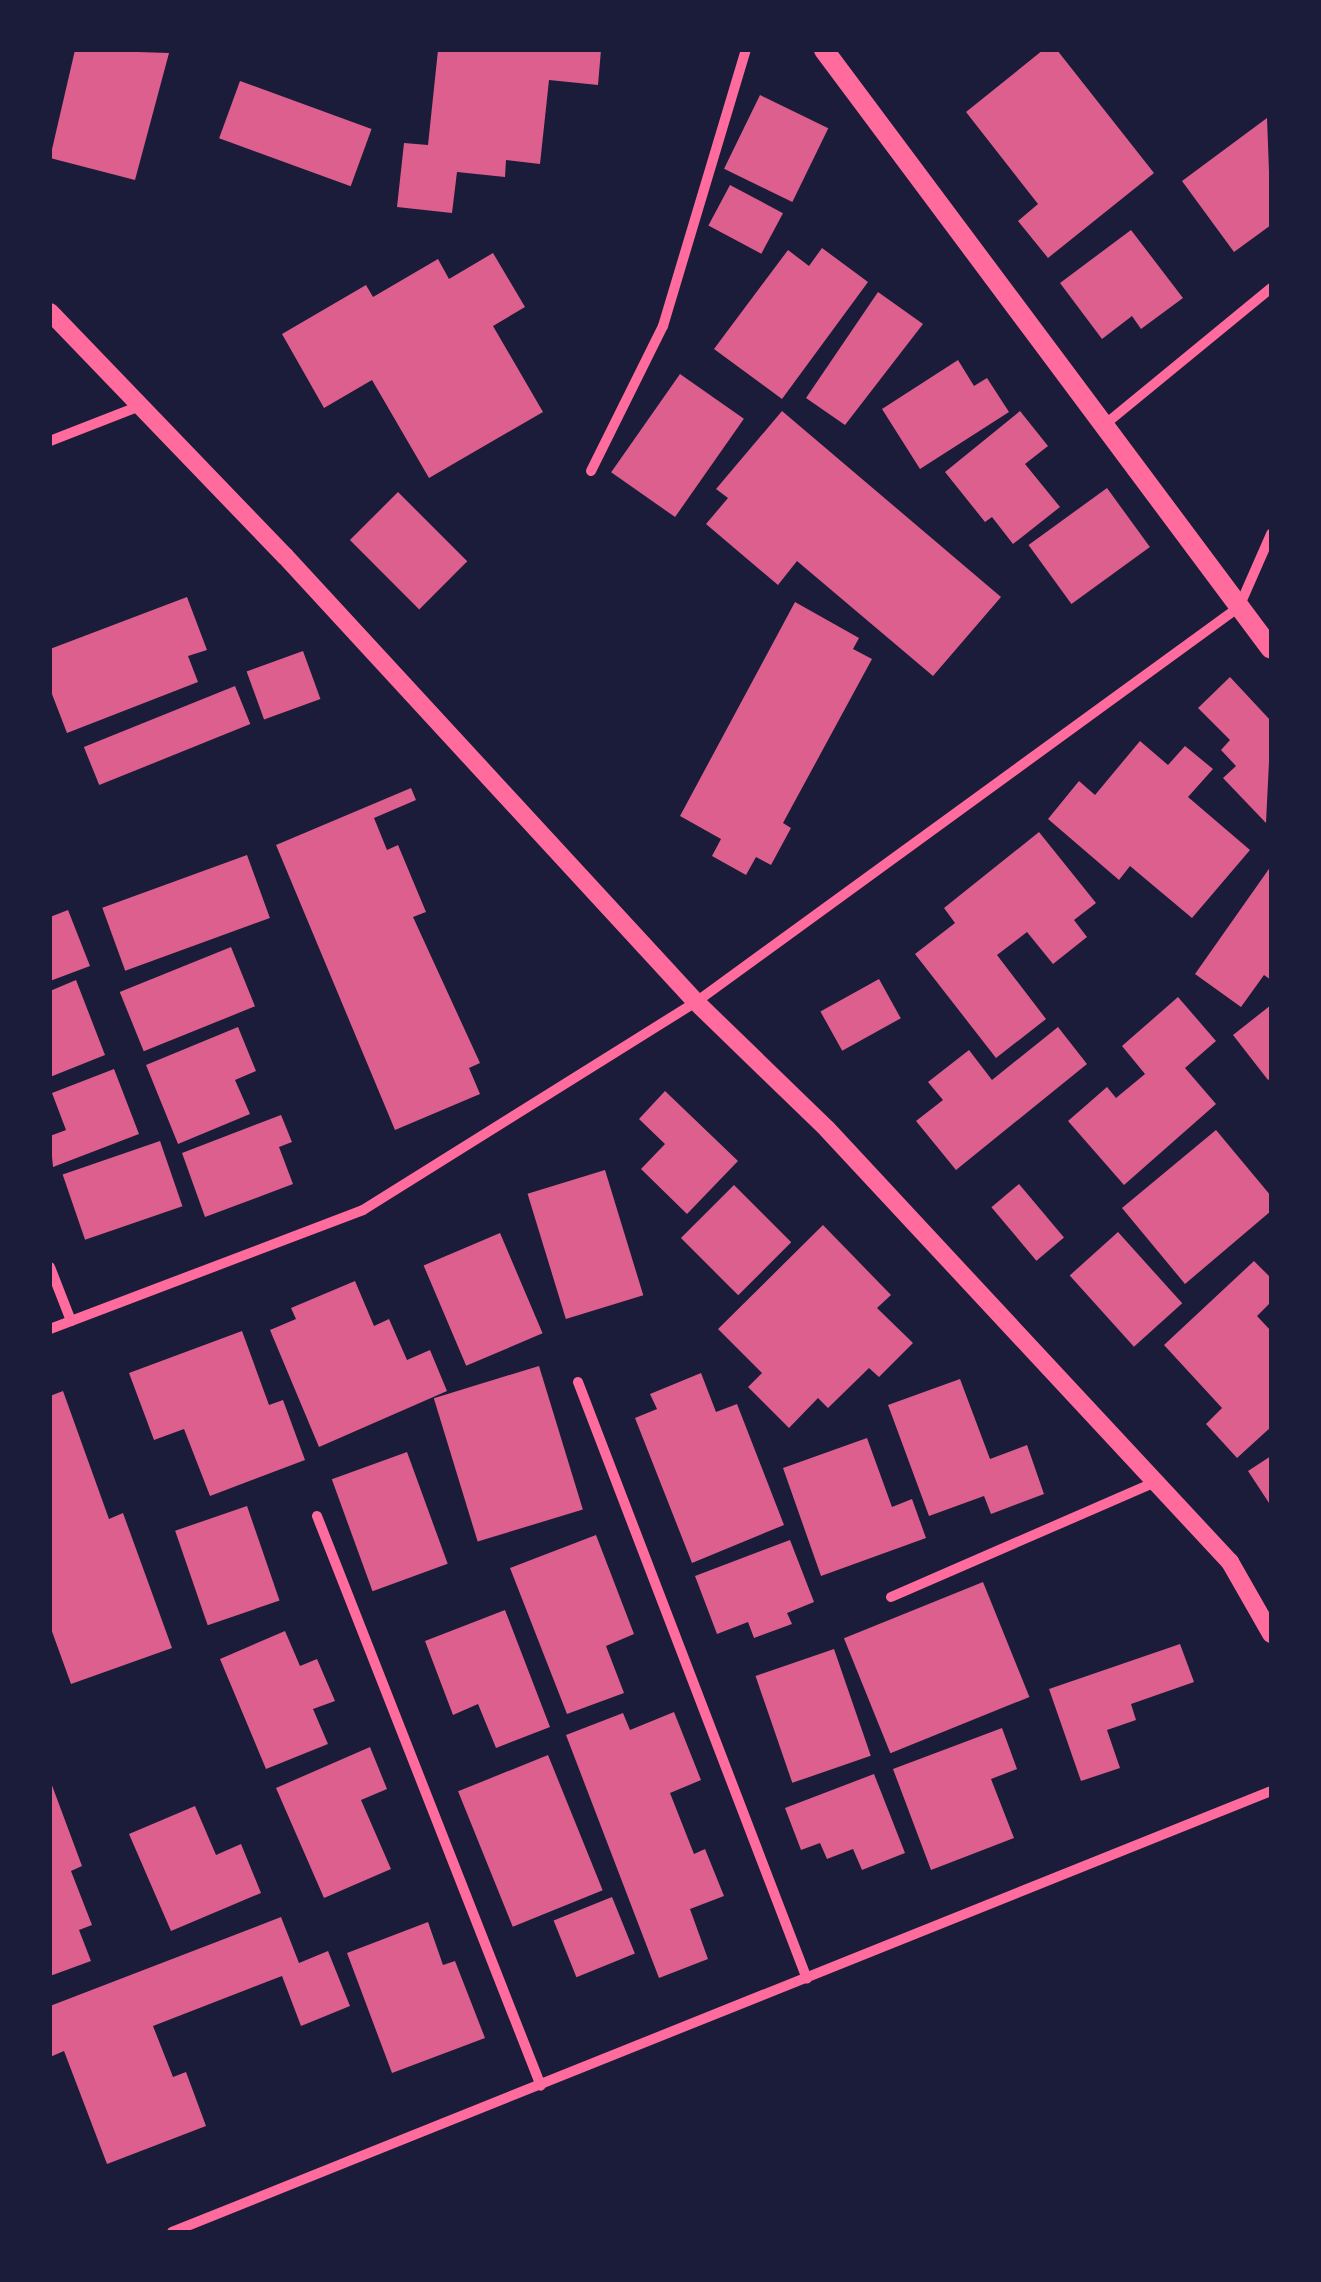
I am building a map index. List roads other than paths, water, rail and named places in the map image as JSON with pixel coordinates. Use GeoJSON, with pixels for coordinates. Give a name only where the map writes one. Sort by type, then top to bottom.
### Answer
{"type":"FeatureCollection","features":[{"type":"Feature","properties":{"kind":"main road"},"geometry":{"type":"LineString","coordinates":[[824,50],[1271,649]]}},
{"type":"Feature","properties":{"kind":"street"},"geometry":{"type":"LineString","coordinates":[[591,471],[663,326],[746,50]]}},
{"type":"Feature","properties":{"kind":"street"},"geometry":{"type":"LineString","coordinates":[[1103,426],[1271,288]]}},
{"type":"Feature","properties":{"kind":"street"},"geometry":{"type":"LineString","coordinates":[[50,312],[696,1002],[827,1128],[1230,1562],[1271,1634]]}},
{"type":"Feature","properties":{"kind":"street"},"geometry":{"type":"LineString","coordinates":[[50,441],[140,406]]}},
{"type":"Feature","properties":{"kind":"street"},"geometry":{"type":"LineString","coordinates":[[50,1329],[363,1210],[696,1002],[1239,608],[1271,534]]}},
{"type":"Feature","properties":{"kind":"street"},"geometry":{"type":"LineString","coordinates":[[50,1267],[71,1321]]}},
{"type":"Feature","properties":{"kind":"street"},"geometry":{"type":"LineString","coordinates":[[578,1382],[807,1979]]}},
{"type":"Feature","properties":{"kind":"street"},"geometry":{"type":"LineString","coordinates":[[891,1597],[1155,1482]]}},
{"type":"Feature","properties":{"kind":"street"},"geometry":{"type":"LineString","coordinates":[[316,1516],[541,2086]]}},
{"type":"Feature","properties":{"kind":"street"},"geometry":{"type":"LineString","coordinates":[[172,2232],[1271,1790]]}}]}
